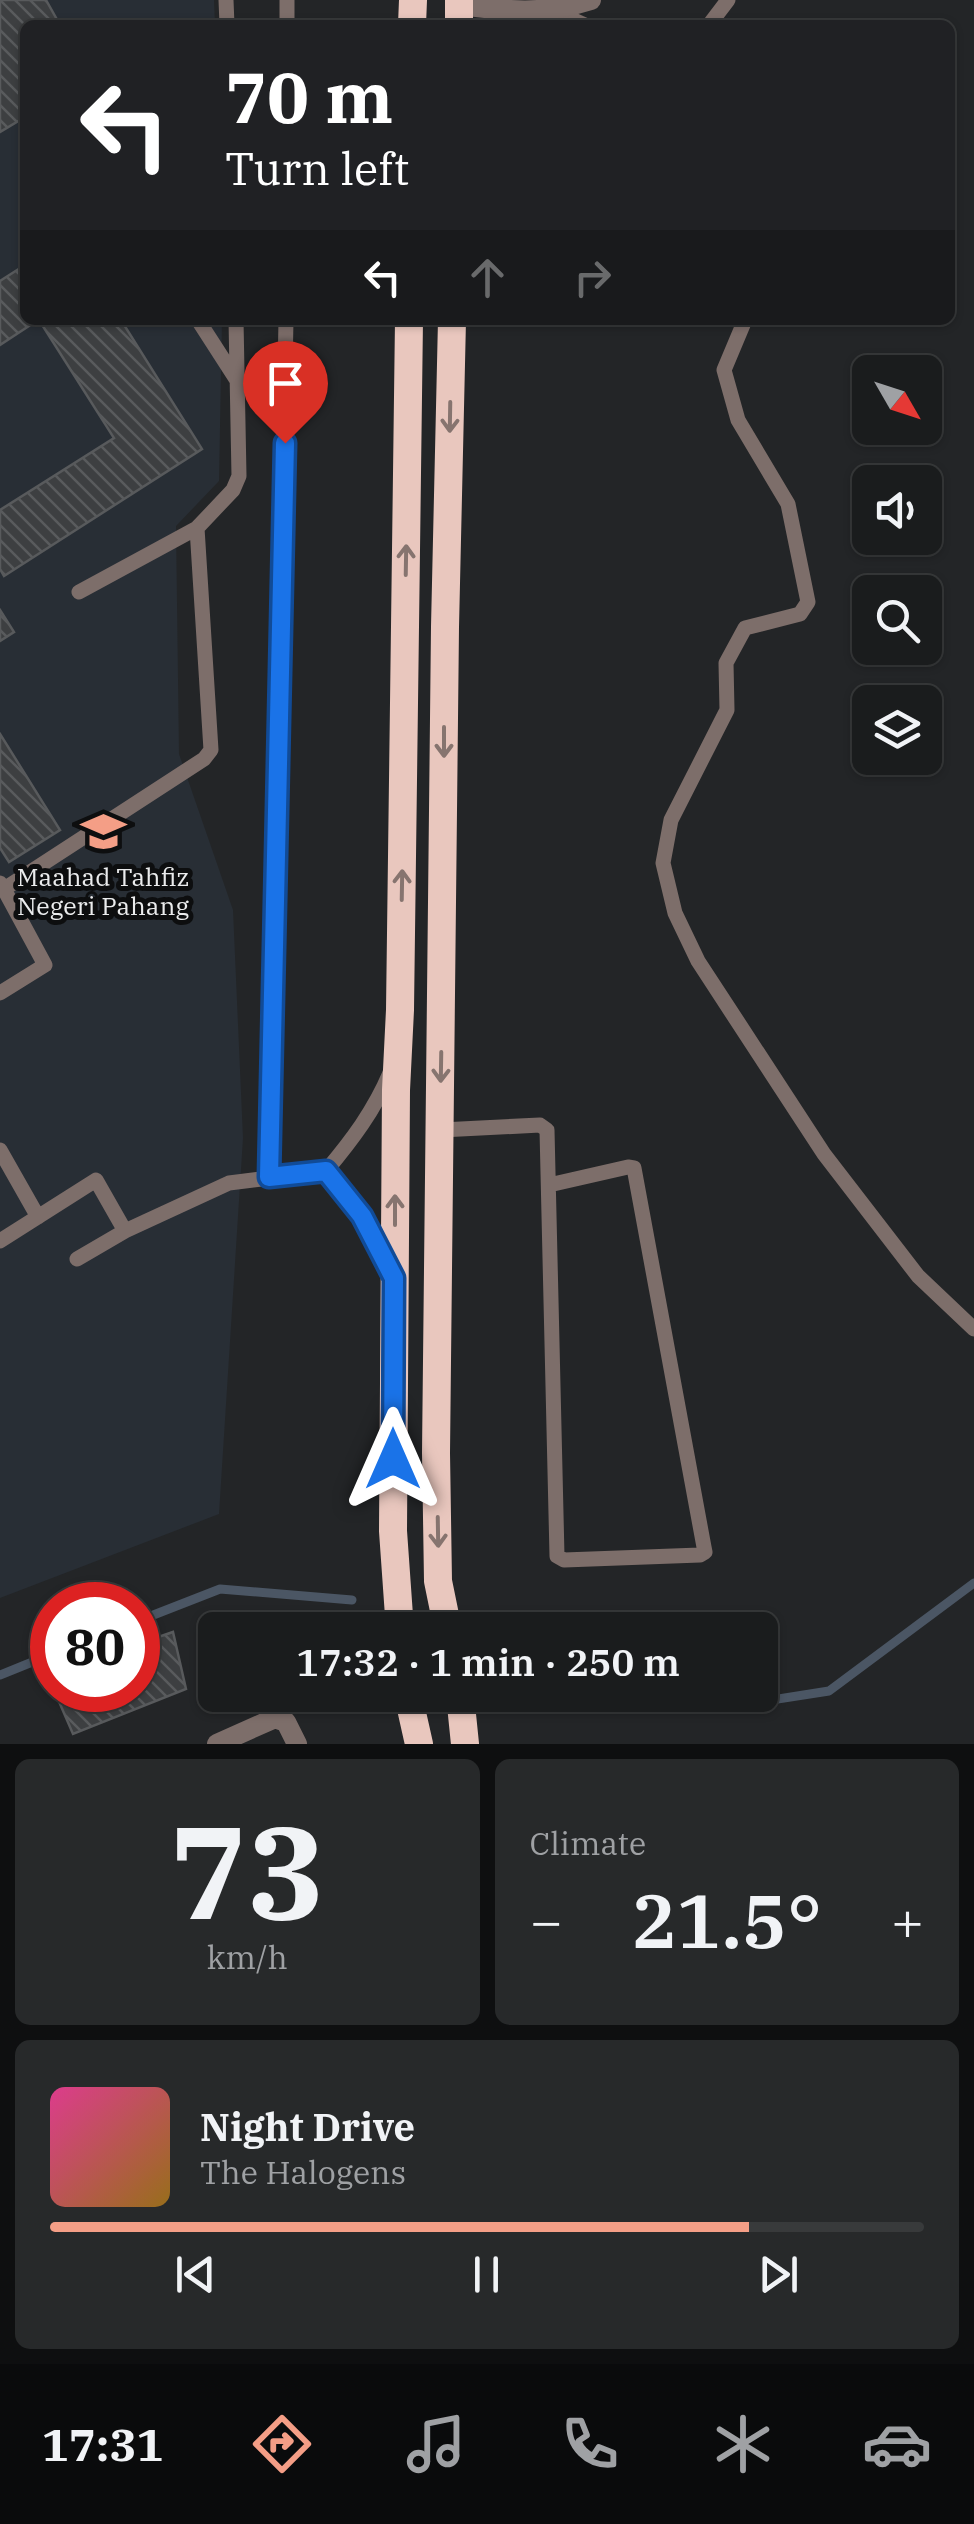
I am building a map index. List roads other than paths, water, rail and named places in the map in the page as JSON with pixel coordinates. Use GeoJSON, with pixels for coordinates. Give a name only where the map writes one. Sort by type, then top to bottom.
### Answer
{"type":"FeatureCollection","features":[{"type":"Feature","properties":{"kind":"highway"},"geometry":{"type":"LineString","coordinates":[[398,1612],[394,1278],[408,325]]}},
{"type":"Feature","properties":{"kind":"highway"},"geometry":{"type":"LineString","coordinates":[[444,1612],[438,1581],[436,1453],[452,325]]}},
{"type":"Feature","properties":{"kind":"highway"},"geometry":{"type":"LineString","coordinates":[[411,1712],[419,1744]]}},
{"type":"Feature","properties":{"kind":"highway"},"geometry":{"type":"LineString","coordinates":[[462,1712],[465,1744]]}},
{"type":"Feature","properties":{"kind":"street"},"geometry":{"type":"LineString","coordinates":[[459,10],[530,13],[590,0]]}},
{"type":"Feature","properties":{"kind":"street"},"geometry":{"type":"LineString","coordinates":[[217,1744],[275,1718],[286,1722],[297,1744]]}},
{"type":"Feature","properties":{"kind":"lane"},"geometry":{"type":"LineString","coordinates":[[713,20],[728,0]]}},
{"type":"Feature","properties":{"kind":"lane"},"geometry":{"type":"LineString","coordinates":[[554,10],[574,20]]}},
{"type":"Feature","properties":{"kind":"lane"},"geometry":{"type":"LineString","coordinates":[[201,325],[236,379]]}},
{"type":"Feature","properties":{"kind":"lane"},"geometry":{"type":"LineString","coordinates":[[79,592],[198,528],[234,490],[240,476],[236,325]]}},
{"type":"Feature","properties":{"kind":"lane"},"geometry":{"type":"LineString","coordinates":[[269,1177],[286,325]]}},
{"type":"Feature","properties":{"kind":"lane"},"geometry":{"type":"LineString","coordinates":[[743,325],[724,370],[738,420],[788,504],[808,602],[800,614],[745,628],[726,663],[726,710],[671,820],[663,863],[675,914],[698,961],[824,1154],[918,1276],[974,1329]]}},
{"type":"Feature","properties":{"kind":"lane"},"geometry":{"type":"LineString","coordinates":[[0,994],[45,964],[2,886],[211,750],[198,528]]}},
{"type":"Feature","properties":{"kind":"lane"},"geometry":{"type":"LineString","coordinates":[[78,1259],[125,1231],[229,1183],[326,1171],[378,1101],[392,1068],[400,1010]]}},
{"type":"Feature","properties":{"kind":"lane"},"geometry":{"type":"LineString","coordinates":[[440,1130],[540,1125],[547,1130],[548,1185],[557,1556],[564,1560],[700,1556],[704,1546],[634,1168],[548,1185]]}},
{"type":"Feature","properties":{"kind":"lane"},"geometry":{"type":"LineString","coordinates":[[0,1150],[38,1217]]}},
{"type":"Feature","properties":{"kind":"lane"},"geometry":{"type":"LineString","coordinates":[[326,1171],[362,1216],[394,1278]]}},
{"type":"Feature","properties":{"kind":"lane"},"geometry":{"type":"LineString","coordinates":[[0,1242],[96,1180],[125,1231]]}},
{"type":"Feature","properties":{"kind":"waterway"},"geometry":{"type":"LineString","coordinates":[[778,1699],[829,1691],[974,1583]]}},
{"type":"Feature","properties":{"kind":"waterway"},"geometry":{"type":"LineString","coordinates":[[160,1612],[220,1589],[352,1600]]}},
{"type":"Feature","properties":{"kind":"waterway"},"geometry":{"type":"LineString","coordinates":[[0,1675],[30,1663]]}},
{"type":"Feature","properties":{"kind":"place","name":"Maahad Tahfiz Negeri Pahang"},"geometry":{"type":"Point","coordinates":[103,832]}}]}
